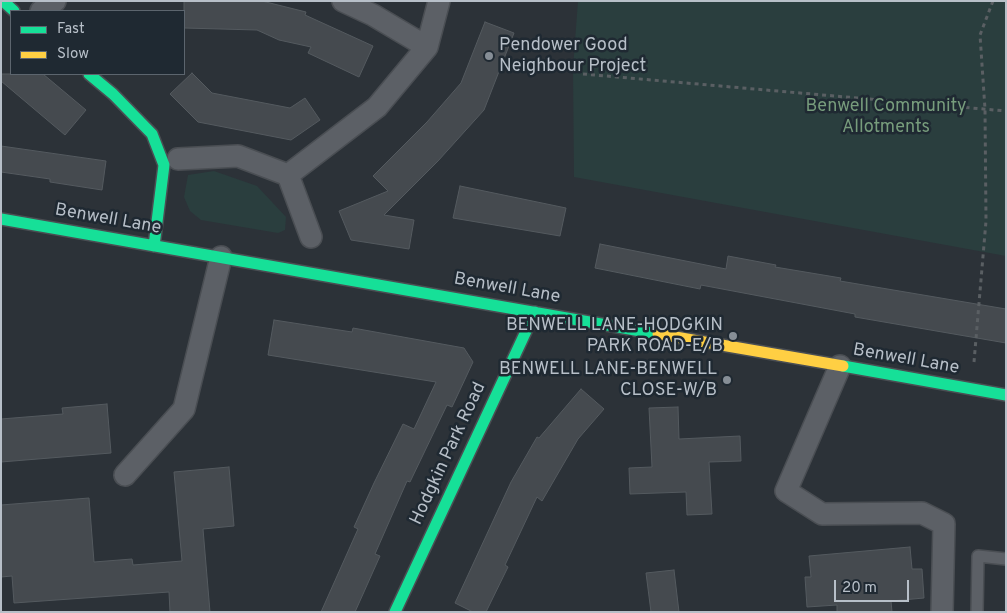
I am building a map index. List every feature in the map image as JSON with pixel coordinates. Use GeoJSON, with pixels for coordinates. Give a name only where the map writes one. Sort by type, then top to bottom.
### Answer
{"type":"FeatureCollection","features":[{"type":"Feature","properties":{"kind":"main road"},"geometry":{"type":"LineString","coordinates":[[3,1],[13,10]]}},
{"type":"Feature","properties":{"kind":"main road"},"geometry":{"type":"LineString","coordinates":[[90,75],[113,94],[152,134],[164,165],[154,246]]}},
{"type":"Feature","properties":{"kind":"main road","name":"Benwell Lane"},"geometry":{"type":"LineString","coordinates":[[1,219],[1006,395]]}},
{"type":"Feature","properties":{"kind":"main road","name":"Hodgkin Park Road"},"geometry":{"type":"LineString","coordinates":[[395,612],[534,312]]}},
{"type":"Feature","properties":{"kind":"street"},"geometry":{"type":"LineString","coordinates":[[42,10],[56,1]]}},
{"type":"Feature","properties":{"kind":"street"},"geometry":{"type":"LineString","coordinates":[[343,1],[373,15],[427,47]]}},
{"type":"Feature","properties":{"kind":"street"},"geometry":{"type":"LineString","coordinates":[[288,175],[376,107],[427,47],[439,1]]}},
{"type":"Feature","properties":{"kind":"street"},"geometry":{"type":"LineString","coordinates":[[178,159],[238,156],[288,175],[311,236]]}},
{"type":"Feature","properties":{"kind":"street"},"geometry":{"type":"LineString","coordinates":[[125,475],[184,409],[221,258]]}},
{"type":"Feature","properties":{"kind":"street"},"geometry":{"type":"LineString","coordinates":[[840,366],[786,491],[822,514],[922,512],[944,524],[942,612]]}},
{"type":"Feature","properties":{"kind":"lane"},"geometry":{"type":"LineString","coordinates":[[977,612],[978,556],[1006,559]]}},
{"type":"Feature","properties":{"kind":"path"},"geometry":{"type":"LineString","coordinates":[[972,389],[986,221],[985,109],[980,34],[993,1]]}},
{"type":"Feature","properties":{"kind":"path"},"geometry":{"type":"LineString","coordinates":[[583,74],[1006,111]]}},
{"type":"Feature","properties":{"kind":"green space","name":"Benwell Community Allotments"},"geometry":{"type":"Polygon","coordinates":[[[578,1],[1006,1],[1006,256],[574,177],[573,68],[578,1]]]}},
{"type":"Feature","properties":{"kind":"green space"},"geometry":{"type":"Polygon","coordinates":[[[214,171],[257,186],[286,217],[285,230],[278,233],[201,220],[190,211],[184,197],[188,175],[214,171]]]}},
{"type":"Feature","properties":{"kind":"building"},"geometry":{"type":"Polygon","coordinates":[[[184,1],[262,1],[306,12],[305,15],[373,46],[359,77],[308,53],[311,47],[279,40],[257,30],[185,28],[184,1]]]}},
{"type":"Feature","properties":{"kind":"building"},"geometry":{"type":"Polygon","coordinates":[[[485,22],[514,33],[484,110],[438,161],[384,215],[414,220],[409,249],[351,240],[339,211],[388,191],[373,176],[427,122],[461,83],[485,22]]]}},
{"type":"Feature","properties":{"kind":"building"},"geometry":{"type":"Polygon","coordinates":[[[192,73],[212,93],[290,108],[305,98],[320,120],[291,140],[198,122],[170,94],[192,73]]]}},
{"type":"Feature","properties":{"kind":"building"},"geometry":{"type":"Polygon","coordinates":[[[1,74],[44,75],[86,110],[65,135],[1,81],[1,74]]]}},
{"type":"Feature","properties":{"kind":"building"},"geometry":{"type":"Polygon","coordinates":[[[1,146],[106,161],[102,190],[50,182],[50,179],[1,172],[1,146]]]}},
{"type":"Feature","properties":{"kind":"building"},"geometry":{"type":"Polygon","coordinates":[[[460,186],[566,208],[560,236],[453,218],[460,186]]]}},
{"type":"Feature","properties":{"kind":"building"},"geometry":{"type":"Polygon","coordinates":[[[600,244],[726,269],[728,256],[776,265],[775,267],[841,278],[840,281],[1006,309],[1006,343],[855,317],[855,314],[701,285],[700,289],[595,268],[600,244]]]}},
{"type":"Feature","properties":{"kind":"building"},"geometry":{"type":"Polygon","coordinates":[[[274,320],[352,332],[353,328],[464,348],[473,362],[452,407],[447,405],[410,482],[407,481],[375,554],[380,556],[355,612],[321,612],[358,529],[354,527],[403,424],[414,429],[436,382],[268,355],[274,320]]]}},
{"type":"Feature","properties":{"kind":"building"},"geometry":{"type":"Polygon","coordinates":[[[581,389],[604,409],[578,439],[542,501],[537,497],[505,565],[508,567],[486,612],[473,612],[455,603],[511,482],[537,437],[539,438],[581,389]]]}},
{"type":"Feature","properties":{"kind":"building"},"geometry":{"type":"Polygon","coordinates":[[[107,404],[111,453],[1,462],[1,419],[63,414],[62,408],[107,404]]]}},
{"type":"Feature","properties":{"kind":"building"},"geometry":{"type":"Polygon","coordinates":[[[678,407],[679,439],[740,436],[741,461],[709,462],[712,514],[687,515],[686,492],[630,494],[629,468],[652,467],[649,408],[678,407]]]}},
{"type":"Feature","properties":{"kind":"building"},"geometry":{"type":"Polygon","coordinates":[[[229,467],[234,526],[203,529],[210,612],[170,612],[169,592],[14,603],[12,576],[1,577],[1,505],[89,498],[94,562],[132,559],[133,565],[182,561],[174,472],[229,467]]]}},
{"type":"Feature","properties":{"kind":"building"},"geometry":{"type":"Polygon","coordinates":[[[910,547],[912,569],[922,569],[924,598],[891,601],[892,612],[837,612],[837,605],[807,607],[805,577],[811,577],[809,556],[910,547]]]}},
{"type":"Feature","properties":{"kind":"building"},"geometry":{"type":"Polygon","coordinates":[[[674,570],[679,612],[651,612],[646,573],[674,570]]]}},
{"type":"Feature","properties":{"kind":"traffic: fast"},"geometry":{"type":"LineString","coordinates":[[3,1],[13,10]]}},
{"type":"Feature","properties":{"kind":"traffic: fast"},"geometry":{"type":"LineString","coordinates":[[90,75],[113,94],[152,134],[164,165],[154,246]]}},
{"type":"Feature","properties":{"kind":"traffic: fast"},"geometry":{"type":"LineString","coordinates":[[1,219],[658,334]]}},
{"type":"Feature","properties":{"kind":"traffic: fast"},"geometry":{"type":"LineString","coordinates":[[395,612],[535,312]]}},
{"type":"Feature","properties":{"kind":"traffic: fast"},"geometry":{"type":"LineString","coordinates":[[843,366],[1006,395]]}},
{"type":"Feature","properties":{"kind":"traffic: slow"},"geometry":{"type":"LineString","coordinates":[[658,334],[843,366]]}},
{"type":"Feature","properties":{"kind":"place","name":"Pendower Good Neighbour Project"},"geometry":{"type":"Point","coordinates":[489,56]}},
{"type":"Feature","properties":{"kind":"place","name":"BENWELL LANE-HODGKIN PARK ROAD-E/B"},"geometry":{"type":"Point","coordinates":[733,336]}},
{"type":"Feature","properties":{"kind":"place","name":"BENWELL LANE-BENWELL CLOSE-W/B"},"geometry":{"type":"Point","coordinates":[727,380]}}]}
